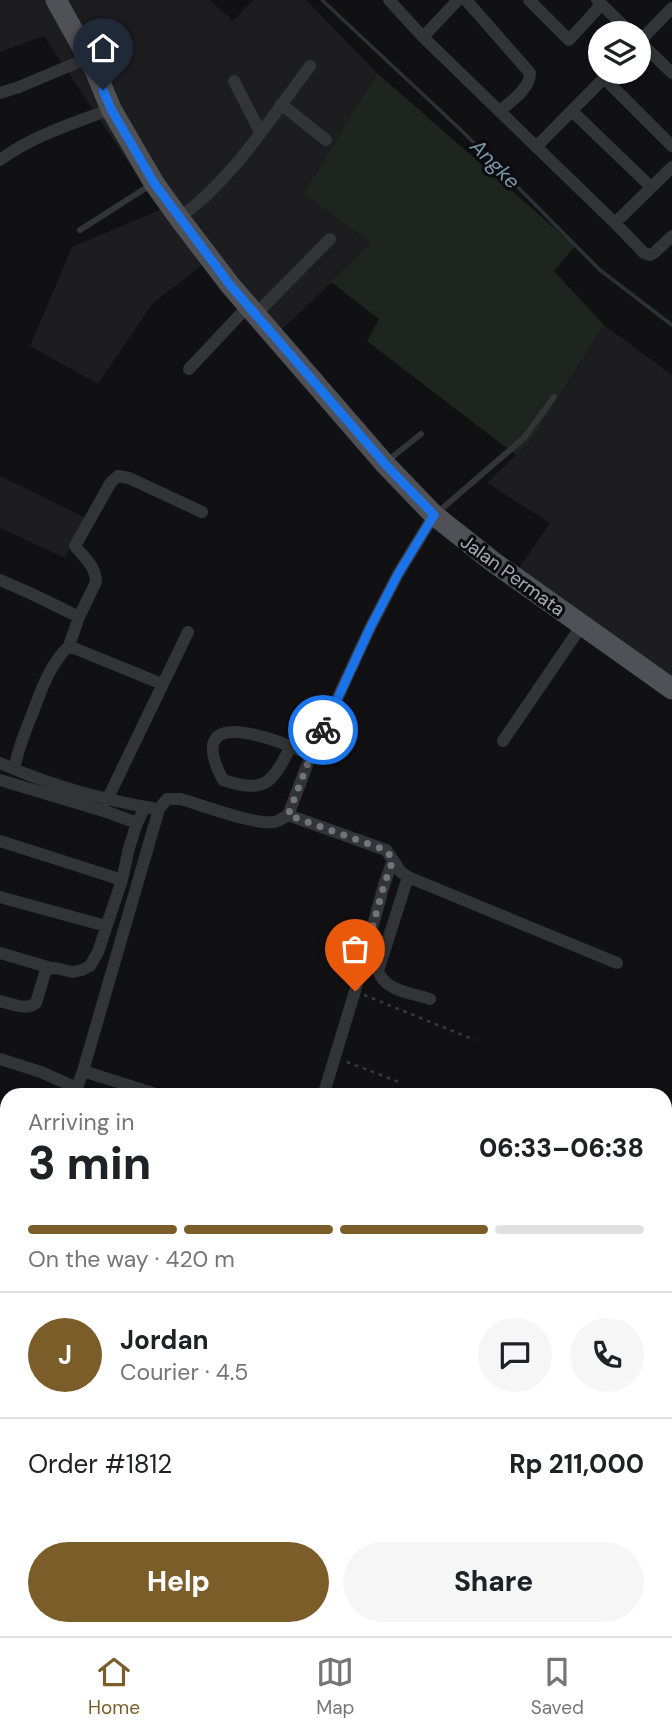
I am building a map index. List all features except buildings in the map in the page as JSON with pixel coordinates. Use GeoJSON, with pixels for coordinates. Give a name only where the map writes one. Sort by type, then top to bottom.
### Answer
{"type":"FeatureCollection","features":[{"type":"Feature","properties":{"kind":"main road","name":"Jalan Permata"},"geometry":{"type":"LineString","coordinates":[[56,0],[88,58],[111,109],[154,183],[230,285],[385,464],[434,515],[492,561],[672,688]]}},
{"type":"Feature","properties":{"kind":"street"},"geometry":{"type":"LineString","coordinates":[[389,0],[647,255],[670,242]]}},
{"type":"Feature","properties":{"kind":"street"},"geometry":{"type":"LineString","coordinates":[[424,37],[458,0]]}},
{"type":"Feature","properties":{"kind":"street"},"geometry":{"type":"LineString","coordinates":[[466,0],[530,73],[531,79],[527,85],[500,111]]}},
{"type":"Feature","properties":{"kind":"street"},"geometry":{"type":"LineString","coordinates":[[529,0],[569,40],[599,3],[618,21]]}},
{"type":"Feature","properties":{"kind":"street"},"geometry":{"type":"LineString","coordinates":[[651,29],[672,7],[666,0]]}},
{"type":"Feature","properties":{"kind":"street"},"geometry":{"type":"LineString","coordinates":[[651,53],[672,73]]}},
{"type":"Feature","properties":{"kind":"street"},"geometry":{"type":"LineString","coordinates":[[0,93],[88,58]]}},
{"type":"Feature","properties":{"kind":"street"},"geometry":{"type":"LineString","coordinates":[[179,218],[194,207],[233,167],[310,66]]}},
{"type":"Feature","properties":{"kind":"street"},"geometry":{"type":"LineString","coordinates":[[234,81],[260,132]]}},
{"type":"Feature","properties":{"kind":"street"},"geometry":{"type":"LineString","coordinates":[[536,147],[598,84]]}},
{"type":"Feature","properties":{"kind":"street"},"geometry":{"type":"LineString","coordinates":[[615,84],[672,146]]}},
{"type":"Feature","properties":{"kind":"street"},"geometry":{"type":"LineString","coordinates":[[281,104],[326,140]]}},
{"type":"Feature","properties":{"kind":"street"},"geometry":{"type":"LineString","coordinates":[[0,160],[21,145],[111,109]]}},
{"type":"Feature","properties":{"kind":"street"},"geometry":{"type":"LineString","coordinates":[[572,111],[651,187]]}},
{"type":"Feature","properties":{"kind":"street"},"geometry":{"type":"LineString","coordinates":[[615,223],[672,167]]}},
{"type":"Feature","properties":{"kind":"street"},"geometry":{"type":"LineString","coordinates":[[188,369],[330,239]]}},
{"type":"Feature","properties":{"kind":"street"},"geometry":{"type":"LineString","coordinates":[[14,769],[17,752],[47,674],[60,654],[69,646],[96,582],[93,567],[75,546],[111,482],[118,476],[130,478],[202,512]]}},
{"type":"Feature","properties":{"kind":"street"},"geometry":{"type":"LineString","coordinates":[[77,1088],[159,809],[167,799],[173,798],[254,821],[273,822],[288,815],[311,755],[392,584],[434,515]]}},
{"type":"Feature","properties":{"kind":"street"},"geometry":{"type":"LineString","coordinates":[[0,580],[79,617]]}},
{"type":"Feature","properties":{"kind":"street"},"geometry":{"type":"LineString","coordinates":[[503,741],[582,625]]}},
{"type":"Feature","properties":{"kind":"street"},"geometry":{"type":"LineString","coordinates":[[107,800],[188,632]]}},
{"type":"Feature","properties":{"kind":"street"},"geometry":{"type":"LineString","coordinates":[[69,646],[162,684]]}},
{"type":"Feature","properties":{"kind":"street"},"geometry":{"type":"LineString","coordinates":[[291,746],[279,770],[267,783],[258,786],[223,780],[212,748],[213,742],[220,735],[234,732],[251,734],[291,746],[311,755]]}},
{"type":"Feature","properties":{"kind":"street"},"geometry":{"type":"LineString","coordinates":[[0,763],[44,782],[107,800],[159,809]]}},
{"type":"Feature","properties":{"kind":"street"},"geometry":{"type":"LineString","coordinates":[[0,780],[137,823]]}},
{"type":"Feature","properties":{"kind":"street"},"geometry":{"type":"LineString","coordinates":[[0,953],[73,972],[90,966],[98,952],[122,880],[137,823],[145,807]]}},
{"type":"Feature","properties":{"kind":"street"},"geometry":{"type":"LineString","coordinates":[[288,815],[386,850],[401,872],[408,877],[617,963]]}},
{"type":"Feature","properties":{"kind":"street"},"geometry":{"type":"LineString","coordinates":[[0,841],[122,880]]}},
{"type":"Feature","properties":{"kind":"street"},"geometry":{"type":"LineString","coordinates":[[325,1088],[393,860]]}},
{"type":"Feature","properties":{"kind":"street"},"geometry":{"type":"LineString","coordinates":[[408,877],[378,971],[381,979],[389,986],[430,999]]}},
{"type":"Feature","properties":{"kind":"street"},"geometry":{"type":"LineString","coordinates":[[0,897],[106,926]]}},
{"type":"Feature","properties":{"kind":"street"},"geometry":{"type":"LineString","coordinates":[[0,1001],[29,1008],[34,1006],[45,974],[51,968]]}},
{"type":"Feature","properties":{"kind":"street"},"geometry":{"type":"LineString","coordinates":[[0,1059],[41,1072],[68,1088]]}},
{"type":"Feature","properties":{"kind":"street"},"geometry":{"type":"LineString","coordinates":[[83,1072],[136,1088]]}},
{"type":"Feature","properties":{"kind":"lane"},"geometry":{"type":"LineString","coordinates":[[80,230],[154,183]]}},
{"type":"Feature","properties":{"kind":"lane"},"geometry":{"type":"LineString","coordinates":[[434,515],[524,439],[554,397]]}},
{"type":"Feature","properties":{"kind":"lane"},"geometry":{"type":"LineString","coordinates":[[385,464],[421,434]]}},
{"type":"Feature","properties":{"kind":"path"},"geometry":{"type":"LineString","coordinates":[[355,991],[475,1040]]}},
{"type":"Feature","properties":{"kind":"path"},"geometry":{"type":"LineString","coordinates":[[334,1057],[399,1082]]}},
{"type":"Feature","properties":{"kind":"shaded area"},"geometry":{"type":"Polygon","coordinates":[[[0,0],[210,0],[233,21],[253,0],[306,0],[377,73],[305,194],[373,243],[273,338],[210,259],[152,304],[98,384],[30,346],[72,247],[160,210],[44,36],[0,52],[0,0]]]}},
{"type":"Feature","properties":{"kind":"shaded area"},"geometry":{"type":"Polygon","coordinates":[[[377,73],[575,246],[554,271],[604,325],[532,439],[516,455],[367,341],[379,319],[331,282],[372,243],[304,194],[377,73]]]}},
{"type":"Feature","properties":{"kind":"shaded area"},"geometry":{"type":"Polygon","coordinates":[[[604,325],[672,375],[672,679],[515,574],[550,523],[487,483],[532,439],[604,325]]]}},
{"type":"Feature","properties":{"kind":"shaded area"},"geometry":{"type":"Polygon","coordinates":[[[0,476],[86,518],[65,558],[0,528],[0,476]]]}},
{"type":"Feature","properties":{"kind":"waterway","name":"Angke"},"geometry":{"type":"LineString","coordinates":[[322,0],[461,130],[600,270],[672,325]]}},
{"type":"Feature","properties":{"kind":"way so far"},"geometry":{"type":"LineString","coordinates":[[323,730],[288,815],[386,850],[393,860],[355,991]]}},
{"type":"Feature","properties":{"kind":"route"},"geometry":{"type":"LineString","coordinates":[[103,90],[111,109],[154,183],[230,285],[385,464],[434,515],[398,574],[370,628],[323,730]]}}]}
